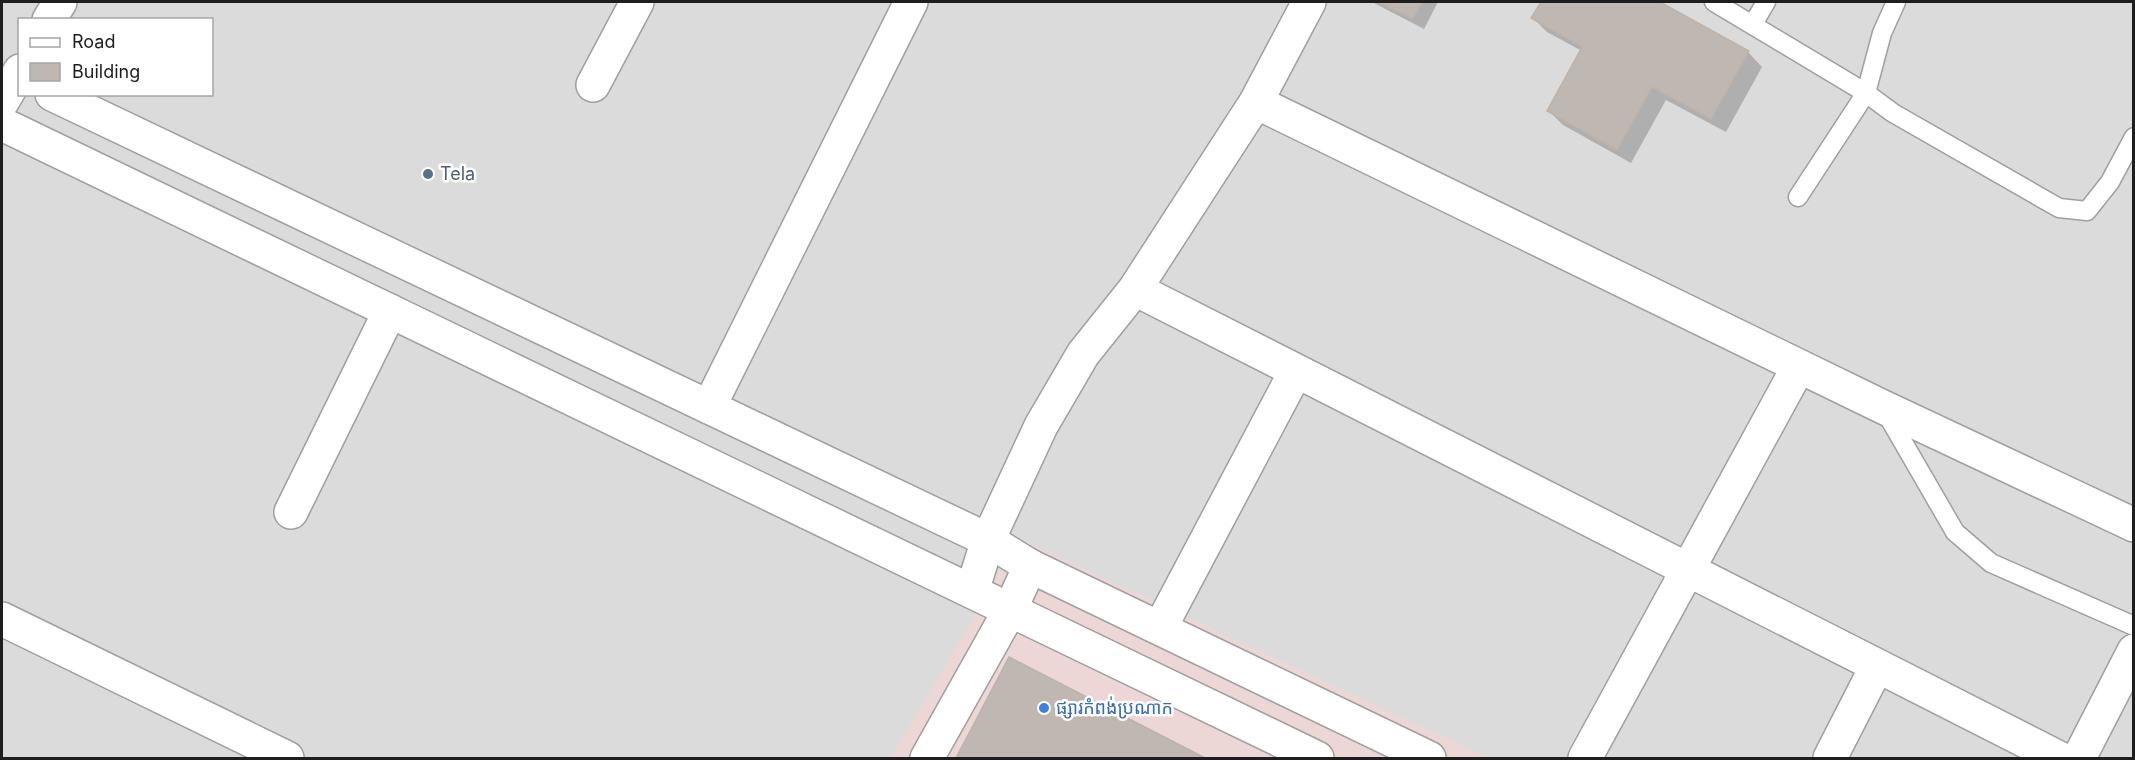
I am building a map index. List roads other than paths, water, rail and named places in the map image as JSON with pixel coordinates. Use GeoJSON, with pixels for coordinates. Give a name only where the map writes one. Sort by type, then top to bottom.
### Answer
{"type":"FeatureCollection","features":[{"type":"Feature","properties":{"kind":"street"},"geometry":{"type":"LineString","coordinates":[[50,18],[60,2]]}},
{"type":"Feature","properties":{"kind":"street"},"geometry":{"type":"LineString","coordinates":[[593,85],[637,2]]}},
{"type":"Feature","properties":{"kind":"street"},"geometry":{"type":"LineString","coordinates":[[709,407],[911,2]]}},
{"type":"Feature","properties":{"kind":"street"},"geometry":{"type":"LineString","coordinates":[[972,591],[988,540],[1041,426],[1083,354],[1135,290],[1256,102],[1309,2]]}},
{"type":"Feature","properties":{"kind":"street"},"geometry":{"type":"LineString","coordinates":[[56,96],[988,540],[1030,566],[1429,759]]}},
{"type":"Feature","properties":{"kind":"street"},"geometry":{"type":"LineString","coordinates":[[1256,102],[1799,366],[2133,525]]}},
{"type":"Feature","properties":{"kind":"street"},"geometry":{"type":"LineString","coordinates":[[2,124],[1317,759]]}},
{"type":"Feature","properties":{"kind":"street"},"geometry":{"type":"LineString","coordinates":[[1135,290],[2059,759]]}},
{"type":"Feature","properties":{"kind":"street"},"geometry":{"type":"LineString","coordinates":[[291,512],[390,311]]}},
{"type":"Feature","properties":{"kind":"street"},"geometry":{"type":"LineString","coordinates":[[1585,759],[1799,366]]}},
{"type":"Feature","properties":{"kind":"street"},"geometry":{"type":"LineString","coordinates":[[1160,628],[1296,371]]}},
{"type":"Feature","properties":{"kind":"street"},"geometry":{"type":"LineString","coordinates":[[927,759],[1010,610],[1030,566]]}},
{"type":"Feature","properties":{"kind":"street"},"geometry":{"type":"LineString","coordinates":[[2,619],[287,759]]}},
{"type":"Feature","properties":{"kind":"street"},"geometry":{"type":"LineString","coordinates":[[2079,759],[2133,651]]}},
{"type":"Feature","properties":{"kind":"street"},"geometry":{"type":"LineString","coordinates":[[1830,759],[1877,666]]}},
{"type":"Feature","properties":{"kind":"lane"},"geometry":{"type":"LineString","coordinates":[[1714,2],[1866,93],[1893,113],[2060,208],[2087,211],[2110,182],[2133,137]]}},
{"type":"Feature","properties":{"kind":"lane"},"geometry":{"type":"LineString","coordinates":[[1753,24],[1766,2]]}},
{"type":"Feature","properties":{"kind":"lane"},"geometry":{"type":"LineString","coordinates":[[1798,197],[1866,93],[1882,33],[1896,2]]}},
{"type":"Feature","properties":{"kind":"lane"},"geometry":{"type":"LineString","coordinates":[[1883,406],[1955,532],[1991,563],[2133,626]]}},
{"type":"Feature","properties":{"kind":"place","name":"Tela"},"geometry":{"type":"Point","coordinates":[428,174]}},
{"type":"Feature","properties":{"kind":"place","name":"ផ្សារកំពង់ប្រណាក"},"geometry":{"type":"Point","coordinates":[1044,708]}}]}
